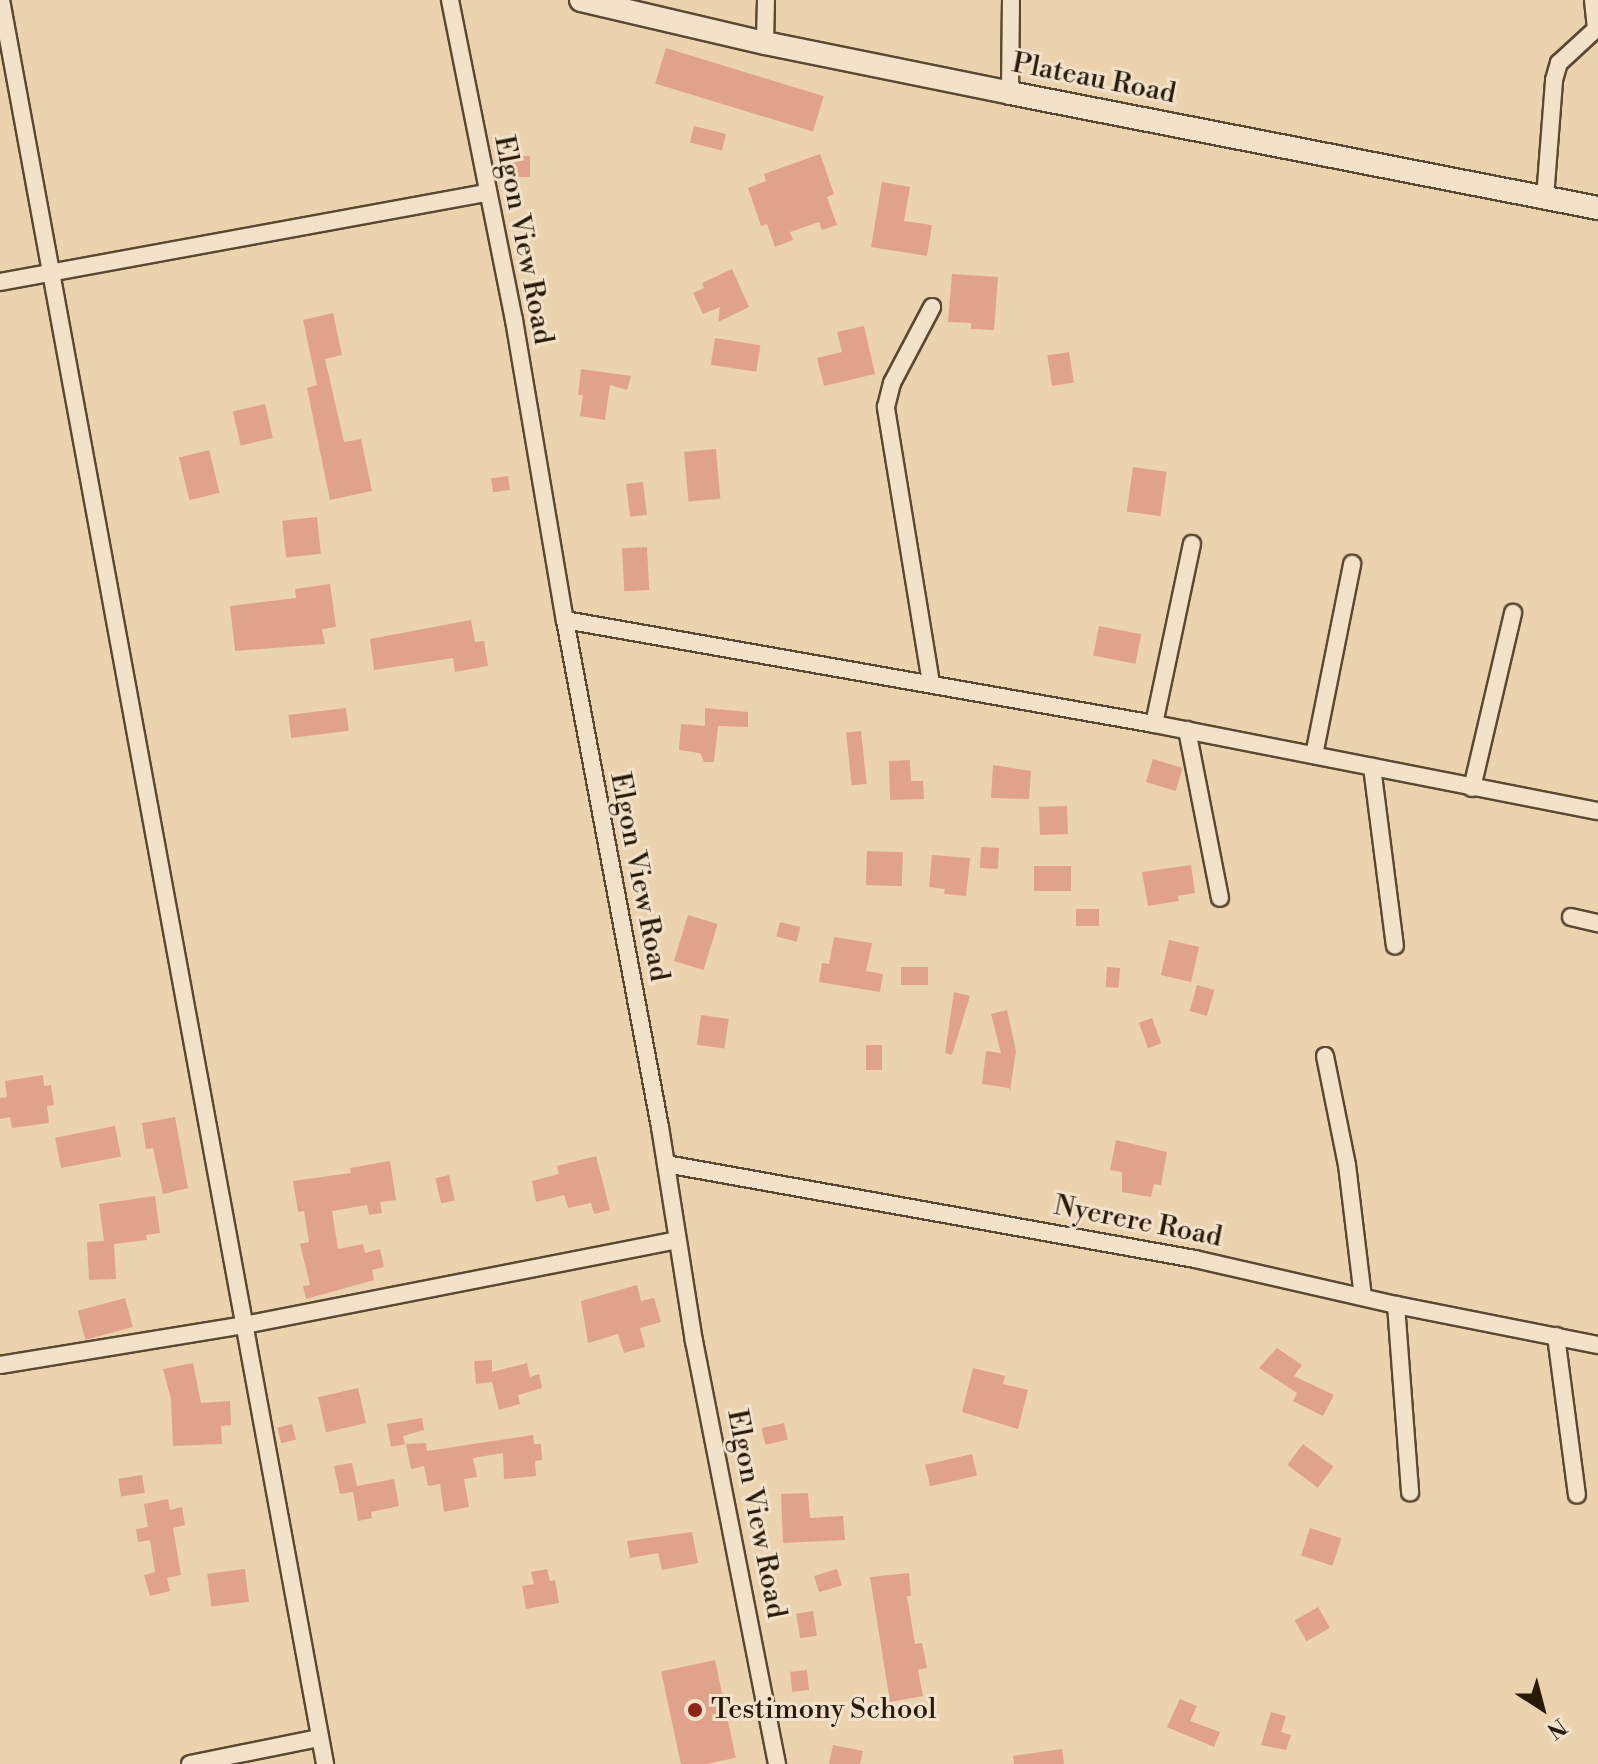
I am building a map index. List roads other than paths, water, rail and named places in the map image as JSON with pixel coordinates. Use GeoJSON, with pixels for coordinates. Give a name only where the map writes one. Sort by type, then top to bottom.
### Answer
{"type":"FeatureCollection","features":[{"type":"Feature","properties":{"kind":"street"},"geometry":{"type":"LineString","coordinates":[[1,0],[325,1764]]}},
{"type":"Feature","properties":{"kind":"street","name":"Elgon View Road"},"geometry":{"type":"LineString","coordinates":[[450,0],[514,320],[565,620],[666,1164],[677,1240],[777,1764]]}},
{"type":"Feature","properties":{"kind":"street","name":"Plateau Road"},"geometry":{"type":"LineString","coordinates":[[581,0],[765,43],[1598,208]]}},
{"type":"Feature","properties":{"kind":"street"},"geometry":{"type":"LineString","coordinates":[[765,43],[766,0]]}},
{"type":"Feature","properties":{"kind":"street"},"geometry":{"type":"LineString","coordinates":[[1010,93],[1011,0]]}},
{"type":"Feature","properties":{"kind":"street"},"geometry":{"type":"LineString","coordinates":[[1545,198],[1554,80],[1559,63],[1596,29],[1593,0]]}},
{"type":"Feature","properties":{"kind":"street"},"geometry":{"type":"LineString","coordinates":[[0,282],[488,192]]}},
{"type":"Feature","properties":{"kind":"street"},"geometry":{"type":"LineString","coordinates":[[931,683],[886,407],[892,383],[932,307]]}},
{"type":"Feature","properties":{"kind":"street"},"geometry":{"type":"LineString","coordinates":[[1154,724],[1192,544]]}},
{"type":"Feature","properties":{"kind":"street"},"geometry":{"type":"LineString","coordinates":[[1314,755],[1352,564]]}},
{"type":"Feature","properties":{"kind":"street"},"geometry":{"type":"LineString","coordinates":[[1472,788],[1513,613]]}},
{"type":"Feature","properties":{"kind":"street"},"geometry":{"type":"LineString","coordinates":[[565,620],[1187,730],[1598,811]]}},
{"type":"Feature","properties":{"kind":"street"},"geometry":{"type":"LineString","coordinates":[[1187,730],[1220,898]]}},
{"type":"Feature","properties":{"kind":"street"},"geometry":{"type":"LineString","coordinates":[[1372,767],[1395,946]]}},
{"type":"Feature","properties":{"kind":"street"},"geometry":{"type":"LineString","coordinates":[[1571,917],[1598,923]]}},
{"type":"Feature","properties":{"kind":"street"},"geometry":{"type":"LineString","coordinates":[[1325,1056],[1347,1165],[1363,1297]]}},
{"type":"Feature","properties":{"kind":"street","name":"Nyerere Road"},"geometry":{"type":"LineString","coordinates":[[666,1164],[1195,1259],[1396,1305],[1598,1345]]}},
{"type":"Feature","properties":{"kind":"street"},"geometry":{"type":"LineString","coordinates":[[0,1365],[244,1325],[677,1240]]}},
{"type":"Feature","properties":{"kind":"street"},"geometry":{"type":"LineString","coordinates":[[1396,1305],[1410,1492]]}},
{"type":"Feature","properties":{"kind":"street"},"geometry":{"type":"LineString","coordinates":[[1556,1336],[1577,1495]]}},
{"type":"Feature","properties":{"kind":"street"},"geometry":{"type":"LineString","coordinates":[[190,1764],[319,1738]]}},
{"type":"Feature","properties":{"kind":"place","name":"Testimony School"},"geometry":{"type":"Point","coordinates":[695,1710]}}]}
